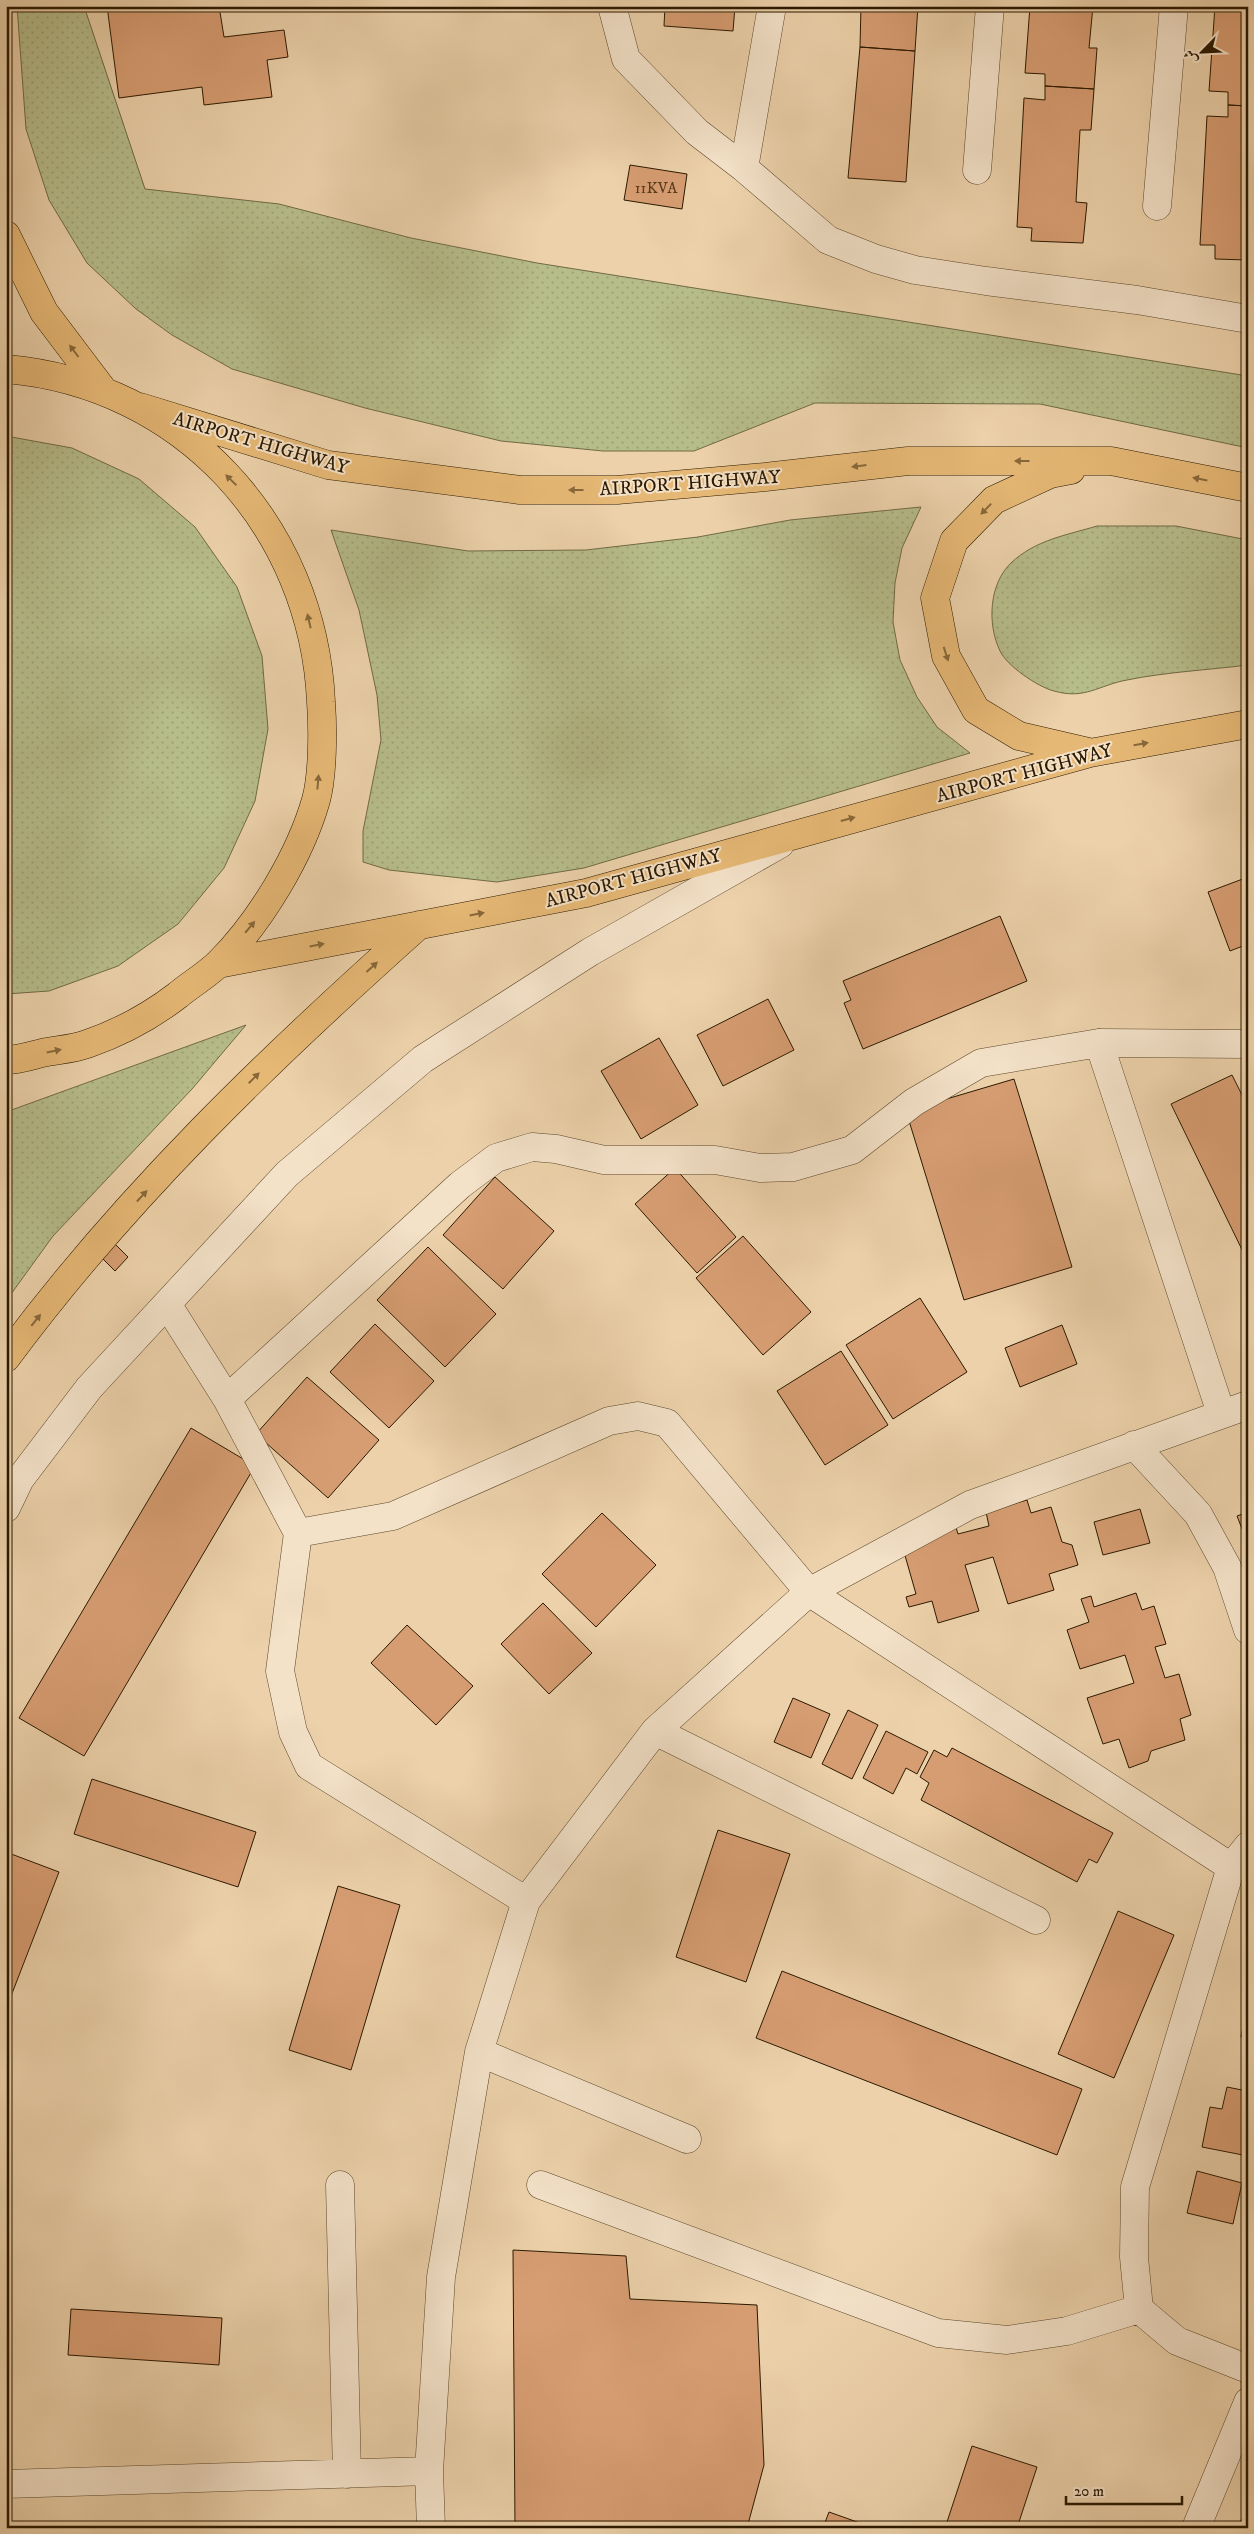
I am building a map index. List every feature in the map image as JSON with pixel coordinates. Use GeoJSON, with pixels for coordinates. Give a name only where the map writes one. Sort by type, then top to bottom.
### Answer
{"type":"FeatureCollection","features":[{"type":"Feature","properties":{"kind":"highway"},"geometry":{"type":"LineString","coordinates":[[6,235],[44,312],[103,390]]}},
{"type":"Feature","properties":{"kind":"highway"},"geometry":{"type":"LineString","coordinates":[[6,369],[37,371],[103,390],[140,407],[194,444],[241,489],[278,543],[305,602],[320,666],[323,732],[317,798],[292,858],[260,915],[218,964],[157,1011],[87,1044],[6,1060]]}},
{"type":"Feature","properties":{"kind":"highway","name":"AIRPORT HIGHWAY"},"geometry":{"type":"LineString","coordinates":[[140,407],[328,465],[520,490],[617,490],[765,477],[908,460],[1112,461],[1248,488]]}},
{"type":"Feature","properties":{"kind":"highway"},"geometry":{"type":"LineString","coordinates":[[1090,753],[1019,736],[976,710],[946,656],[935,598],[954,541],[994,500],[1050,474],[1112,461]]}},
{"type":"Feature","properties":{"kind":"highway","name":"AIRPORT HIGHWAY"},"geometry":{"type":"LineString","coordinates":[[218,964],[586,893],[1090,753],[1248,724]]}},
{"type":"Feature","properties":{"kind":"highway"},"geometry":{"type":"LineString","coordinates":[[6,1358],[70,1278],[197,1136],[269,1063],[419,925]]}},
{"type":"Feature","properties":{"kind":"street"},"geometry":{"type":"LineString","coordinates":[[612,6],[626,59],[697,132],[744,168],[828,240],[876,259],[915,270],[977,280],[1137,300],[1248,319]]}},
{"type":"Feature","properties":{"kind":"street"},"geometry":{"type":"LineString","coordinates":[[744,168],[772,6]]}},
{"type":"Feature","properties":{"kind":"street"},"geometry":{"type":"LineString","coordinates":[[977,170],[990,6]]}},
{"type":"Feature","properties":{"kind":"street"},"geometry":{"type":"LineString","coordinates":[[1157,206],[1174,6]]}},
{"type":"Feature","properties":{"kind":"street"},"geometry":{"type":"LineString","coordinates":[[6,1508],[20,1479],[89,1388],[287,1174],[423,1059],[590,952],[801,832]]}},
{"type":"Feature","properties":{"kind":"street"},"geometry":{"type":"LineString","coordinates":[[228,1399],[460,1185],[496,1158],[532,1148],[556,1149],[604,1160],[715,1160],[760,1168],[793,1167],[852,1150],[914,1102],[981,1064],[1099,1043],[1248,1044]]}},
{"type":"Feature","properties":{"kind":"street"},"geometry":{"type":"LineString","coordinates":[[1099,1043],[1221,1413]]}},
{"type":"Feature","properties":{"kind":"street"},"geometry":{"type":"LineString","coordinates":[[167,1304],[228,1399],[298,1533],[280,1670],[293,1732],[309,1766],[526,1901]]}},
{"type":"Feature","properties":{"kind":"street"},"geometry":{"type":"LineString","coordinates":[[431,2528],[429,2471],[442,2277],[479,2052],[526,1901],[655,1731],[809,1592],[970,1505],[1221,1413],[1248,1405]]}},
{"type":"Feature","properties":{"kind":"street"},"geometry":{"type":"LineString","coordinates":[[298,1533],[393,1516],[608,1421],[638,1416],[667,1423],[809,1592],[1231,1867]]}},
{"type":"Feature","properties":{"kind":"street"},"geometry":{"type":"LineString","coordinates":[[1134,1445],[1198,1514],[1227,1567],[1248,1630]]}},
{"type":"Feature","properties":{"kind":"street"},"geometry":{"type":"LineString","coordinates":[[655,1731],[1036,1920]]}},
{"type":"Feature","properties":{"kind":"street"},"geometry":{"type":"LineString","coordinates":[[1248,1846],[1231,1867],[1135,2187],[1134,2257],[1139,2309],[1177,2340],[1248,2369]]}},
{"type":"Feature","properties":{"kind":"street"},"geometry":{"type":"LineString","coordinates":[[479,2052],[687,2139]]}},
{"type":"Feature","properties":{"kind":"street"},"geometry":{"type":"LineString","coordinates":[[541,2185],[938,2334],[1007,2340],[1067,2332],[1139,2309]]}},
{"type":"Feature","properties":{"kind":"street"},"geometry":{"type":"LineString","coordinates":[[340,2186],[347,2474]]}},
{"type":"Feature","properties":{"kind":"street"},"geometry":{"type":"LineString","coordinates":[[1196,2528],[1248,2402]]}},
{"type":"Feature","properties":{"kind":"street"},"geometry":{"type":"LineString","coordinates":[[6,2484],[429,2471]]}},
{"type":"Feature","properties":{"kind":"green space"},"geometry":{"type":"Polygon","coordinates":[[[17,6],[84,6],[145,189],[279,204],[411,238],[537,263],[1248,376],[1248,448],[1040,404],[815,403],[694,451],[603,451],[501,441],[365,408],[232,369],[172,335],[136,309],[87,263],[49,200],[26,129],[17,6]]]}},
{"type":"Feature","properties":{"kind":"green space"},"geometry":{"type":"Polygon","coordinates":[[[6,436],[72,448],[139,479],[195,527],[237,587],[262,656],[268,729],[255,801],[224,868],[178,924],[118,966],[49,991],[6,994],[6,436]]]}},
{"type":"Feature","properties":{"kind":"green space"},"geometry":{"type":"Polygon","coordinates":[[[921,507],[902,548],[895,583],[893,622],[900,660],[917,697],[937,727],[970,753],[584,868],[497,882],[389,870],[363,862],[363,831],[381,740],[377,695],[359,610],[331,530],[468,551],[586,550],[698,537],[790,520],[921,507]]]}},
{"type":"Feature","properties":{"kind":"green space"},"geometry":{"type":"Polygon","coordinates":[[[1097,526],[1176,526],[1248,540],[1248,665],[1142,677],[1075,694],[1047,689],[1009,663],[1000,651],[993,629],[992,617],[994,593],[1004,572],[1020,555],[1030,549],[1063,536],[1097,526]]]}},
{"type":"Feature","properties":{"kind":"green space"},"geometry":{"type":"Polygon","coordinates":[[[246,1025],[192,1089],[53,1236],[6,1301],[6,1112],[246,1025]]]}},
{"type":"Feature","properties":{"kind":"building"},"geometry":{"type":"Polygon","coordinates":[[[107,6],[219,6],[224,37],[284,30],[288,57],[267,60],[272,97],[204,105],[202,87],[119,98],[107,6]]]}},
{"type":"Feature","properties":{"kind":"building"},"geometry":{"type":"Polygon","coordinates":[[[665,6],[735,6],[733,31],[664,26],[665,6]]]}},
{"type":"Feature","properties":{"kind":"building"},"geometry":{"type":"Polygon","coordinates":[[[861,6],[918,6],[915,51],[860,47],[861,6]]]}},
{"type":"Feature","properties":{"kind":"building"},"geometry":{"type":"Polygon","coordinates":[[[1030,6],[1093,6],[1089,48],[1097,48],[1094,89],[1045,86],[1045,74],[1025,73],[1030,6]]]}},
{"type":"Feature","properties":{"kind":"building"},"geometry":{"type":"Polygon","coordinates":[[[1215,6],[1248,6],[1248,106],[1228,105],[1228,92],[1209,91],[1215,6]]]}},
{"type":"Feature","properties":{"kind":"building"},"geometry":{"type":"Polygon","coordinates":[[[860,47],[915,51],[906,182],[848,178],[860,47]]]}},
{"type":"Feature","properties":{"kind":"building"},"geometry":{"type":"Polygon","coordinates":[[[1045,86],[1094,89],[1091,130],[1080,130],[1076,202],[1087,203],[1083,243],[1031,241],[1032,228],[1017,227],[1024,98],[1045,100],[1045,86]]]}},
{"type":"Feature","properties":{"kind":"building"},"geometry":{"type":"Polygon","coordinates":[[[1228,105],[1248,106],[1248,260],[1215,259],[1215,245],[1200,245],[1207,116],[1228,117],[1228,105]]]}},
{"type":"Feature","properties":{"kind":"building"},"geometry":{"type":"Polygon","coordinates":[[[630,165],[687,174],[682,209],[624,200],[630,165]]]}},
{"type":"Feature","properties":{"kind":"building"},"geometry":{"type":"Polygon","coordinates":[[[1248,877],[1248,944],[1230,951],[1208,892],[1248,877]]]}},
{"type":"Feature","properties":{"kind":"building"},"geometry":{"type":"Polygon","coordinates":[[[1000,916],[1027,981],[863,1049],[844,1003],[851,1000],[843,981],[1000,916]]]}},
{"type":"Feature","properties":{"kind":"building"},"geometry":{"type":"Polygon","coordinates":[[[768,999],[794,1050],[723,1086],[697,1035],[768,999]]]}},
{"type":"Feature","properties":{"kind":"building"},"geometry":{"type":"Polygon","coordinates":[[[659,1038],[698,1105],[641,1139],[601,1071],[659,1038]]]}},
{"type":"Feature","properties":{"kind":"building"},"geometry":{"type":"Polygon","coordinates":[[[1232,1075],[1248,1107],[1248,1262],[1171,1104],[1232,1075]]]}},
{"type":"Feature","properties":{"kind":"building"},"geometry":{"type":"Polygon","coordinates":[[[1014,1079],[1072,1267],[964,1300],[906,1111],[1014,1079]]]}},
{"type":"Feature","properties":{"kind":"building"},"geometry":{"type":"Polygon","coordinates":[[[675,1168],[736,1237],[697,1273],[635,1204],[675,1168]]]}},
{"type":"Feature","properties":{"kind":"building"},"geometry":{"type":"Polygon","coordinates":[[[495,1177],[554,1231],[503,1289],[443,1235],[495,1177]]]}},
{"type":"Feature","properties":{"kind":"building"},"geometry":{"type":"Polygon","coordinates":[[[743,1236],[811,1312],[763,1355],[696,1278],[743,1236]]]}},
{"type":"Feature","properties":{"kind":"building"},"geometry":{"type":"Polygon","coordinates":[[[114,1243],[128,1257],[115,1271],[101,1257],[114,1243]]]}},
{"type":"Feature","properties":{"kind":"building"},"geometry":{"type":"Polygon","coordinates":[[[428,1247],[496,1314],[445,1367],[377,1300],[428,1247]]]}},
{"type":"Feature","properties":{"kind":"building"},"geometry":{"type":"Polygon","coordinates":[[[920,1298],[967,1372],[893,1419],[846,1345],[920,1298]]]}},
{"type":"Feature","properties":{"kind":"building"},"geometry":{"type":"Polygon","coordinates":[[[375,1324],[434,1381],[389,1428],[330,1372],[375,1324]]]}},
{"type":"Feature","properties":{"kind":"building"},"geometry":{"type":"Polygon","coordinates":[[[1062,1325],[1077,1364],[1020,1387],[1005,1348],[1062,1325]]]}},
{"type":"Feature","properties":{"kind":"building"},"geometry":{"type":"Polygon","coordinates":[[[841,1351],[888,1425],[825,1465],[777,1391],[841,1351]]]}},
{"type":"Feature","properties":{"kind":"building"},"geometry":{"type":"Polygon","coordinates":[[[307,1377],[379,1440],[328,1498],[256,1434],[307,1377]]]}},
{"type":"Feature","properties":{"kind":"building"},"geometry":{"type":"Polygon","coordinates":[[[191,1428],[255,1466],[84,1756],[19,1718],[191,1428]]]}},
{"type":"Feature","properties":{"kind":"building"},"geometry":{"type":"Polygon","coordinates":[[[1027,1500],[1031,1513],[1051,1507],[1062,1542],[1072,1545],[1078,1565],[1049,1574],[1054,1590],[1008,1604],[993,1557],[965,1565],[979,1611],[938,1623],[932,1601],[909,1607],[906,1597],[916,1594],[904,1552],[955,1524],[958,1534],[989,1526],[986,1512],[1027,1500]]]}},
{"type":"Feature","properties":{"kind":"building"},"geometry":{"type":"Polygon","coordinates":[[[1140,1509],[1150,1543],[1103,1555],[1094,1522],[1140,1509]]]}},
{"type":"Feature","properties":{"kind":"building"},"geometry":{"type":"Polygon","coordinates":[[[1248,1512],[1248,1538],[1246,1539],[1237,1516],[1248,1512]]]}},
{"type":"Feature","properties":{"kind":"building"},"geometry":{"type":"Polygon","coordinates":[[[602,1513],[656,1565],[596,1627],[542,1574],[602,1513]]]}},
{"type":"Feature","properties":{"kind":"building"},"geometry":{"type":"Polygon","coordinates":[[[1136,1593],[1142,1610],[1154,1606],[1166,1644],[1155,1647],[1165,1678],[1179,1674],[1191,1715],[1180,1719],[1185,1740],[1151,1751],[1148,1761],[1129,1768],[1119,1739],[1103,1744],[1087,1698],[1134,1683],[1125,1655],[1080,1669],[1067,1630],[1089,1622],[1081,1599],[1091,1596],[1094,1607],[1136,1593]]]}},
{"type":"Feature","properties":{"kind":"building"},"geometry":{"type":"Polygon","coordinates":[[[543,1603],[592,1653],[549,1694],[501,1644],[543,1603]]]}},
{"type":"Feature","properties":{"kind":"building"},"geometry":{"type":"Polygon","coordinates":[[[407,1625],[473,1686],[436,1725],[371,1663],[407,1625]]]}},
{"type":"Feature","properties":{"kind":"building"},"geometry":{"type":"Polygon","coordinates":[[[793,1698],[830,1714],[811,1758],[774,1742],[793,1698]]]}},
{"type":"Feature","properties":{"kind":"building"},"geometry":{"type":"Polygon","coordinates":[[[848,1710],[878,1725],[852,1779],[822,1764],[848,1710]]]}},
{"type":"Feature","properties":{"kind":"building"},"geometry":{"type":"Polygon","coordinates":[[[886,1731],[928,1752],[917,1774],[906,1768],[893,1794],[863,1778],[886,1731]]]}},
{"type":"Feature","properties":{"kind":"building"},"geometry":{"type":"Polygon","coordinates":[[[952,1748],[1113,1833],[1097,1863],[1089,1859],[1077,1882],[921,1800],[929,1783],[920,1777],[934,1750],[947,1757],[952,1748]]]}},
{"type":"Feature","properties":{"kind":"building"},"geometry":{"type":"Polygon","coordinates":[[[92,1779],[256,1832],[238,1887],[74,1834],[92,1779]]]}},
{"type":"Feature","properties":{"kind":"building"},"geometry":{"type":"Polygon","coordinates":[[[718,1830],[790,1854],[746,1982],[676,1957],[718,1830]]]}},
{"type":"Feature","properties":{"kind":"building"},"geometry":{"type":"Polygon","coordinates":[[[6,1852],[59,1872],[6,2009],[6,1852]]]}},
{"type":"Feature","properties":{"kind":"building"},"geometry":{"type":"Polygon","coordinates":[[[338,1886],[400,1905],[351,2070],[289,2050],[338,1886]]]}},
{"type":"Feature","properties":{"kind":"building"},"geometry":{"type":"Polygon","coordinates":[[[1118,1911],[1174,1935],[1114,2078],[1058,2054],[1118,1911]]]}},
{"type":"Feature","properties":{"kind":"building"},"geometry":{"type":"Polygon","coordinates":[[[782,1971],[1082,2089],[1057,2155],[756,2038],[782,1971]]]}},
{"type":"Feature","properties":{"kind":"building"},"geometry":{"type":"Polygon","coordinates":[[[1248,2005],[1248,2038],[1241,2037],[1248,2005]]]}},
{"type":"Feature","properties":{"kind":"building"},"geometry":{"type":"Polygon","coordinates":[[[1248,2061],[1248,2156],[1202,2147],[1210,2107],[1222,2109],[1227,2087],[1242,2090],[1248,2061]]]}},
{"type":"Feature","properties":{"kind":"building"},"geometry":{"type":"Polygon","coordinates":[[[1197,2171],[1242,2183],[1233,2224],[1187,2213],[1197,2171]]]}},
{"type":"Feature","properties":{"kind":"building"},"geometry":{"type":"Polygon","coordinates":[[[513,2250],[626,2256],[630,2299],[757,2305],[764,2465],[747,2528],[515,2528],[513,2250]]]}},
{"type":"Feature","properties":{"kind":"building"},"geometry":{"type":"Polygon","coordinates":[[[71,2309],[222,2318],[219,2365],[68,2355],[71,2309]]]}},
{"type":"Feature","properties":{"kind":"building"},"geometry":{"type":"Polygon","coordinates":[[[972,2446],[1037,2467],[1017,2528],[945,2528],[972,2446]]]}},
{"type":"Feature","properties":{"kind":"building"},"geometry":{"type":"Polygon","coordinates":[[[1248,2506],[1248,2528],[1238,2528],[1248,2506]]]}},
{"type":"Feature","properties":{"kind":"building"},"geometry":{"type":"Polygon","coordinates":[[[829,2512],[874,2528],[823,2528],[829,2512]]]}},
{"type":"Feature","properties":{"kind":"building"},"geometry":{"type":"Polygon","coordinates":[[[267,2524],[267,2528],[87,2528],[87,2526],[267,2524]]]}}]}
